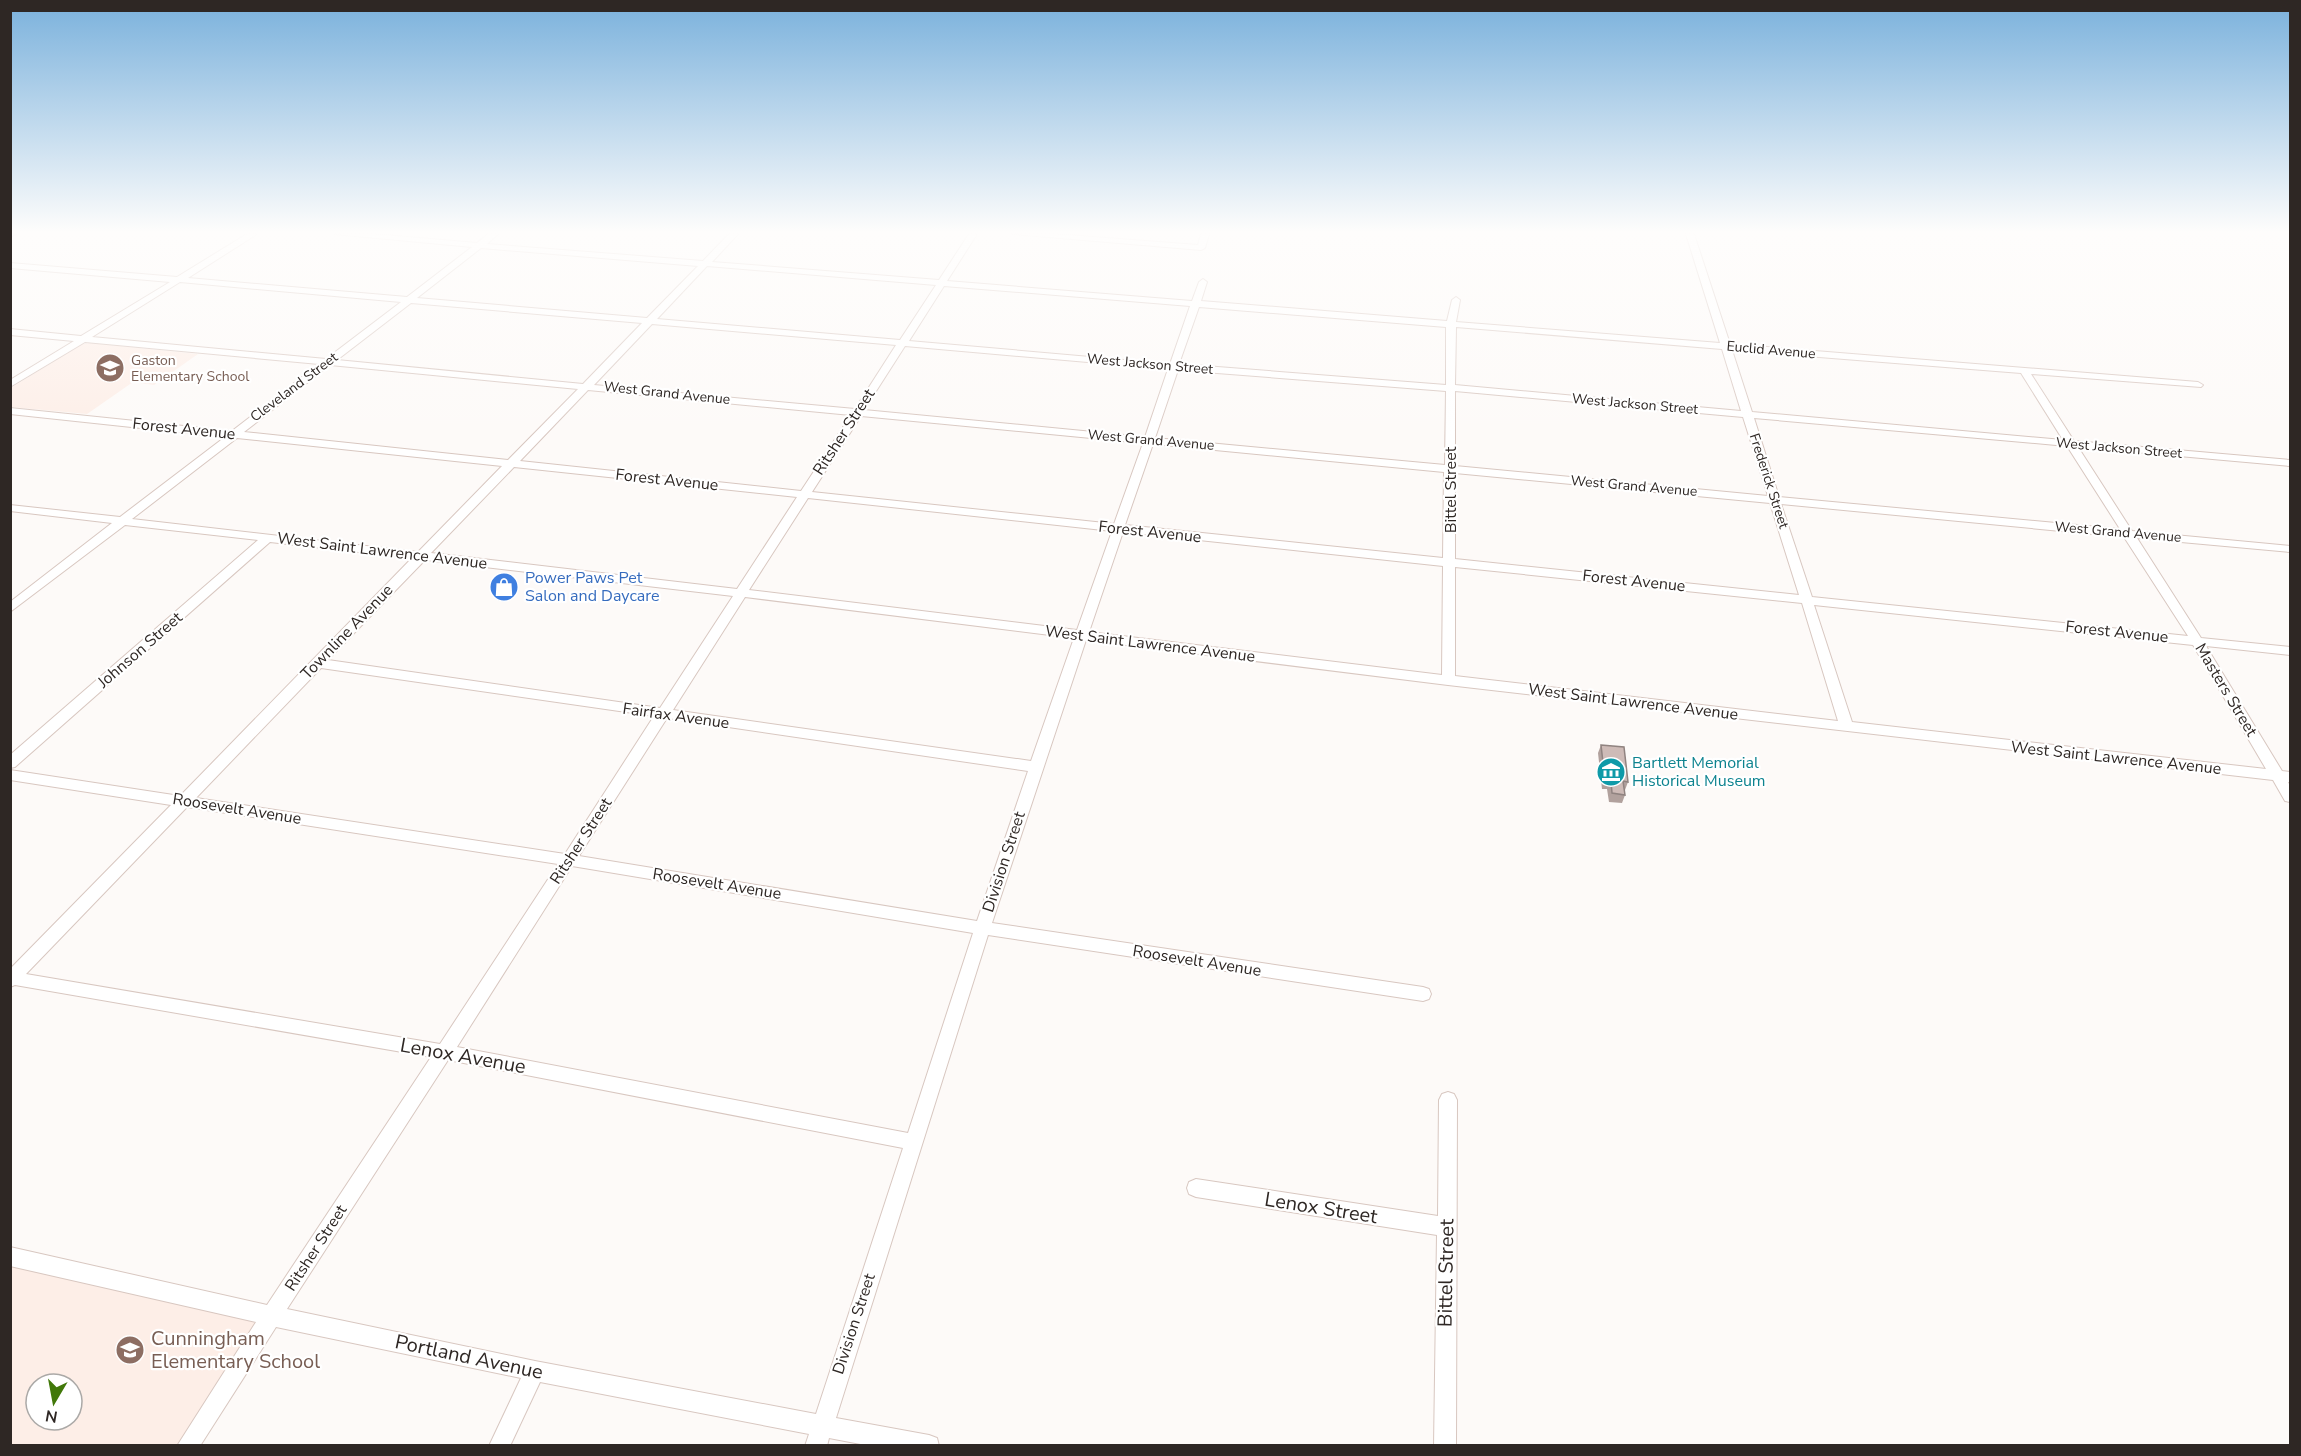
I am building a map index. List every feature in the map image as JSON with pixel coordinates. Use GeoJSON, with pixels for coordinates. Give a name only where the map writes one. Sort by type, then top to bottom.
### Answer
{"type":"FeatureCollection","features":[{"type":"Feature","properties":{"kind":"street"},"geometry":{"type":"LineString","coordinates":[[10,384],[143,302]]}},
{"type":"Feature","properties":{"kind":"street","name":"Cleveland Street"},"geometry":{"type":"LineString","coordinates":[[10,608],[405,302]]}},
{"type":"Feature","properties":{"kind":"street","name":"West Jackson Street"},"geometry":{"type":"LineString","coordinates":[[432,302],[1175,367],[1451,388],[2290,463]]}},
{"type":"Feature","properties":{"kind":"street","name":"Townline Avenue"},"geometry":{"type":"LineString","coordinates":[[11,979],[668,302]]}},
{"type":"Feature","properties":{"kind":"street","name":"Ritsher Street"},"geometry":{"type":"LineString","coordinates":[[187,1446],[569,860],[928,302]]}},
{"type":"Feature","properties":{"kind":"street","name":"Euclid Avenue"},"geometry":{"type":"LineString","coordinates":[[1160,302],[2198,385]]}},
{"type":"Feature","properties":{"kind":"street","name":"Division Street"},"geometry":{"type":"LineString","coordinates":[[816,1446],[982,928],[1175,367],[1195,302]]}},
{"type":"Feature","properties":{"kind":"street","name":"Bittel Street"},"geometry":{"type":"LineString","coordinates":[[1448,681],[1451,562],[1451,325],[1456,302]]}},
{"type":"Feature","properties":{"kind":"street","name":"Frederick Street"},"geometry":{"type":"LineString","coordinates":[[1712,302],[1847,727]]}},
{"type":"Feature","properties":{"kind":"street","name":"West Grand Avenue"},"geometry":{"type":"LineString","coordinates":[[10,332],[588,385],[2290,549]]}},
{"type":"Feature","properties":{"kind":"street","name":"Masters Street"},"geometry":{"type":"LineString","coordinates":[[2024,371],[2284,776],[2290,797]]}},
{"type":"Feature","properties":{"kind":"street","name":"Forest Avenue"},"geometry":{"type":"LineString","coordinates":[[10,411],[2290,651]]}},
{"type":"Feature","properties":{"kind":"street","name":"West Saint Lawrence Avenue"},"geometry":{"type":"LineString","coordinates":[[10,508],[740,592],[1448,681],[2284,776]]}},
{"type":"Feature","properties":{"kind":"street","name":"Johnson Street"},"geometry":{"type":"LineString","coordinates":[[10,763],[269,537]]}},
{"type":"Feature","properties":{"kind":"street","name":"Fairfax Avenue"},"geometry":{"type":"LineString","coordinates":[[317,663],[1036,767]]}},
{"type":"Feature","properties":{"kind":"street","name":"Roosevelt Avenue"},"geometry":{"type":"LineString","coordinates":[[10,775],[569,860],[982,928],[1423,994]]}},
{"type":"Feature","properties":{"kind":"street","name":"Lenox Avenue"},"geometry":{"type":"LineString","coordinates":[[11,979],[444,1052],[913,1142]]}},
{"type":"Feature","properties":{"kind":"street","name":"Bittel Street"},"geometry":{"type":"LineString","coordinates":[[1445,1446],[1448,1100]]}},
{"type":"Feature","properties":{"kind":"street","name":"Lenox Street"},"geometry":{"type":"LineString","coordinates":[[1196,1188],[1446,1227]]}},
{"type":"Feature","properties":{"kind":"street","name":"Portland Avenue"},"geometry":{"type":"LineString","coordinates":[[10,1256],[271,1316],[535,1371],[929,1446]]}},
{"type":"Feature","properties":{"kind":"street"},"geometry":{"type":"LineString","coordinates":[[499,1446],[535,1371]]}},
{"type":"Feature","properties":{"kind":"shaded area","name":"Gaston Elementary School"},"geometry":{"type":"Polygon","coordinates":[[[81,344],[198,354],[154,385],[133,382],[87,414],[11,407],[11,388],[81,344]]]}},
{"type":"Feature","properties":{"kind":"shaded area","name":"Cunningham Elementary School"},"geometry":{"type":"Polygon","coordinates":[[[11,1256],[271,1316],[187,1445],[11,1446],[11,1256]]]}},
{"type":"Feature","properties":{"kind":"building","name":"Bartlett Memorial Historical Museum"},"geometry":{"type":"Polygon","coordinates":[[[1601,745],[1624,747],[1628,782],[1623,781],[1625,795],[1612,793],[1611,781],[1605,780],[1601,745]]]}},
{"type":"Feature","properties":{"kind":"place","name":"Gaston Elementary School"},"geometry":{"type":"Point","coordinates":[110,368]}},
{"type":"Feature","properties":{"kind":"place","name":"Power Paws Pet Salon and Daycare"},"geometry":{"type":"Point","coordinates":[504,587]}},
{"type":"Feature","properties":{"kind":"place","name":"Bartlett Memorial Historical Museum"},"geometry":{"type":"Point","coordinates":[1611,772]}},
{"type":"Feature","properties":{"kind":"place","name":"Cunningham Elementary School"},"geometry":{"type":"Point","coordinates":[130,1350]}}]}
